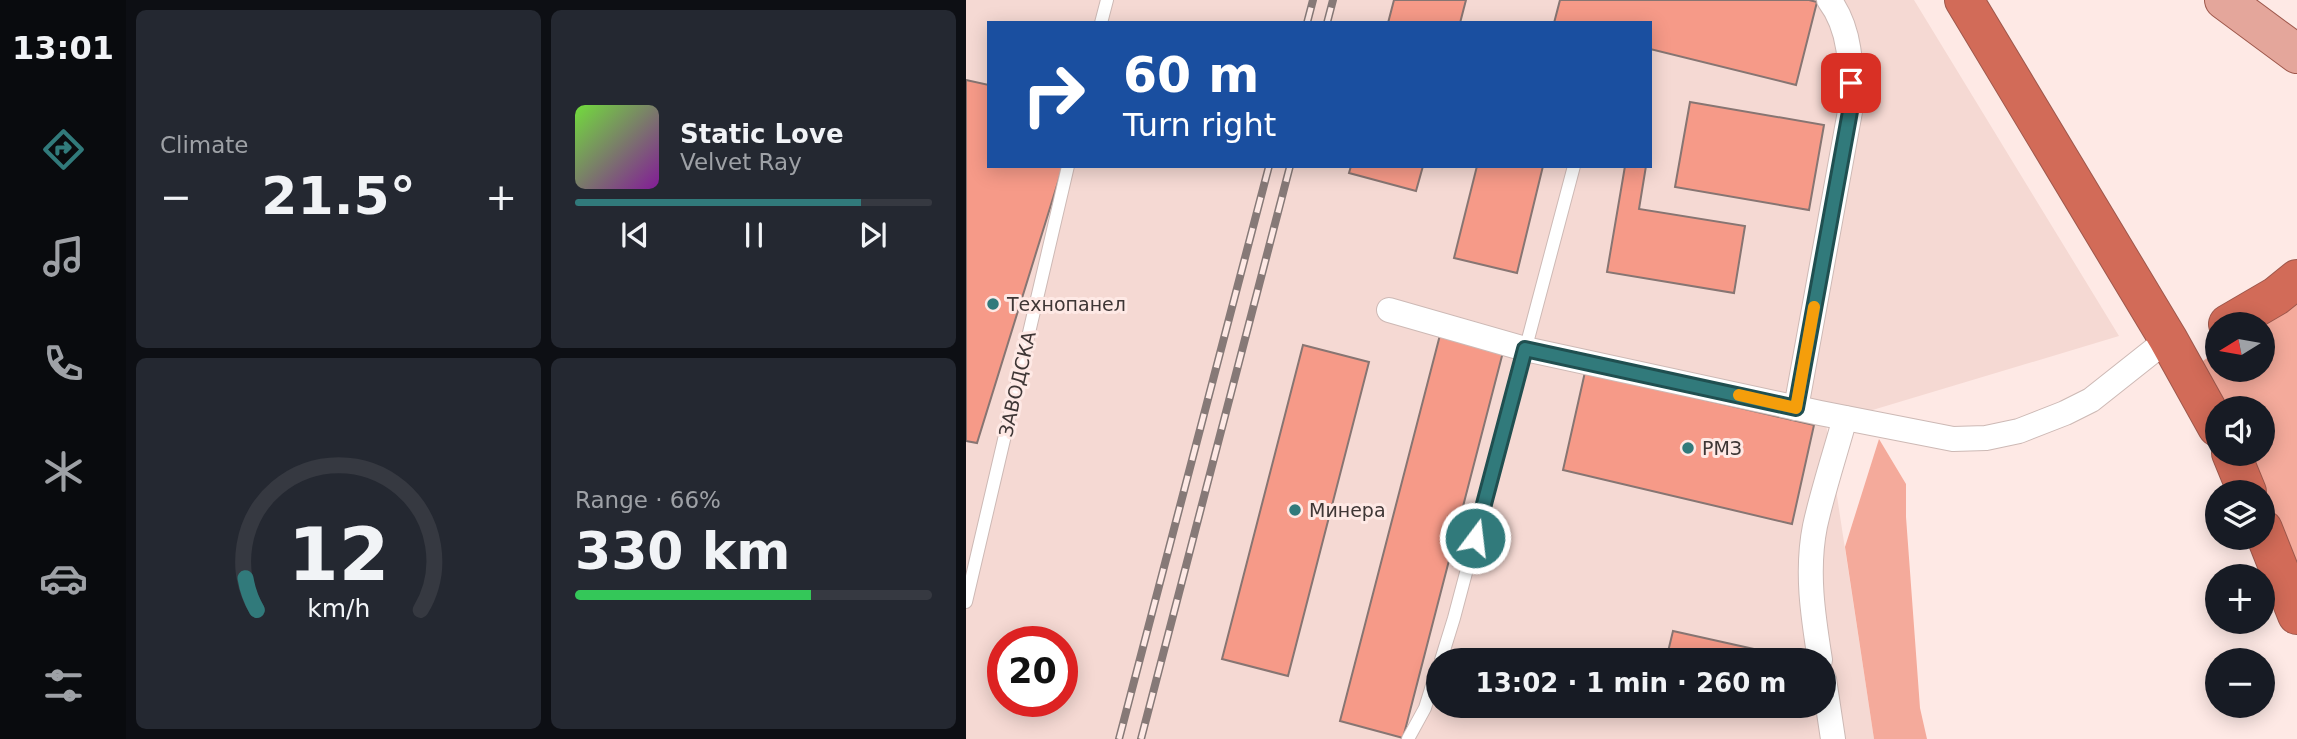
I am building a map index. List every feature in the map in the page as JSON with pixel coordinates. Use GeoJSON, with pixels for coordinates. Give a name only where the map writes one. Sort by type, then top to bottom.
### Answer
{"type":"FeatureCollection","features":[{"type":"Feature","properties":{"kind":"highway"},"geometry":{"type":"LineString","coordinates":[[1964,0],[2168,339],[2205,405]]}},
{"type":"Feature","properties":{"kind":"highway"},"geometry":{"type":"LineString","coordinates":[[2249,312],[2276,296],[2297,279]]}},
{"type":"Feature","properties":{"kind":"highway"},"geometry":{"type":"LineString","coordinates":[[2168,339],[2205,331]]}},
{"type":"Feature","properties":{"kind":"highway"},"geometry":{"type":"LineString","coordinates":[[2271,550],[2297,615]]}},
{"type":"Feature","properties":{"kind":"main road"},"geometry":{"type":"LineString","coordinates":[[2224,0],[2294,51]]}},
{"type":"Feature","properties":{"kind":"street"},"geometry":{"type":"LineString","coordinates":[[1796,408],[1851,106],[1851,60],[1844,28],[1829,0]]}},
{"type":"Feature","properties":{"kind":"street"},"geometry":{"type":"LineString","coordinates":[[1389,310],[1525,349],[1953,439],[1986,438],[2019,431],[2065,413],[2091,400],[2168,339]]}},
{"type":"Feature","properties":{"kind":"street"},"geometry":{"type":"LineString","coordinates":[[1818,648],[1811,603],[1811,563],[1815,528],[1845,418]]}},
{"type":"Feature","properties":{"kind":"street"},"geometry":{"type":"LineString","coordinates":[[1830,718],[1833,739]]}},
{"type":"Feature","properties":{"kind":"lane"},"geometry":{"type":"LineString","coordinates":[[1102,21],[1107,0]]}},
{"type":"Feature","properties":{"kind":"lane","name":"ЗАВОДСКА"},"geometry":{"type":"LineString","coordinates":[[966,602],[1068,168]]}},
{"type":"Feature","properties":{"kind":"lane"},"geometry":{"type":"LineString","coordinates":[[1445,648],[1573,168]]}},
{"type":"Feature","properties":{"kind":"lane"},"geometry":{"type":"LineString","coordinates":[[1408,739],[1426,705]]}},
{"type":"Feature","properties":{"kind":"shaded area"},"geometry":{"type":"Polygon","coordinates":[[[966,0],[1914,0],[2119,336],[1826,424],[1874,739],[966,739],[966,0]]]}},
{"type":"Feature","properties":{"kind":"shaded area"},"geometry":{"type":"Polygon","coordinates":[[[2297,297],[2297,595],[2275,542],[2275,480],[2255,480],[2246,466],[2275,466],[2275,396],[2214,396],[2208,382],[2275,382],[2275,314],[2297,297]]]}},
{"type":"Feature","properties":{"kind":"shaded area"},"geometry":{"type":"Polygon","coordinates":[[[2205,359],[2205,375],[2200,363],[2205,359]]]}},
{"type":"Feature","properties":{"kind":"shaded area"},"geometry":{"type":"Polygon","coordinates":[[[1879,439],[1906,484],[1920,708],[1927,739],[1874,739],[1845,547],[1879,439]]]}},
{"type":"Feature","properties":{"kind":"building"},"geometry":{"type":"Polygon","coordinates":[[[1394,0],[1466,0],[1461,21],[1389,21],[1394,0]]]}},
{"type":"Feature","properties":{"kind":"building"},"geometry":{"type":"Polygon","coordinates":[[[1560,0],[1817,2],[1796,85],[1652,49],[1652,21],[1555,21],[1560,0]]]}},
{"type":"Feature","properties":{"kind":"building","name":"Технопанел"},"geometry":{"type":"Polygon","coordinates":[[[966,80],[987,85],[987,168],[1062,168],[977,443],[966,441],[966,80]]]}},
{"type":"Feature","properties":{"kind":"building"},"geometry":{"type":"Polygon","coordinates":[[[1690,102],[1824,125],[1809,210],[1675,187],[1690,102]]]}},
{"type":"Feature","properties":{"kind":"building"},"geometry":{"type":"Polygon","coordinates":[[[1350,168],[1422,168],[1416,191],[1349,173],[1350,168]]]}},
{"type":"Feature","properties":{"kind":"building"},"geometry":{"type":"Polygon","coordinates":[[[1476,168],[1543,168],[1517,273],[1454,258],[1476,168]]]}},
{"type":"Feature","properties":{"kind":"building"},"geometry":{"type":"Polygon","coordinates":[[[1625,168],[1646,168],[1639,209],[1745,226],[1734,293],[1607,272],[1625,168]]]}},
{"type":"Feature","properties":{"kind":"building"},"geometry":{"type":"Polygon","coordinates":[[[1440,335],[1503,352],[1403,738],[1340,721],[1440,335]]]}},
{"type":"Feature","properties":{"kind":"building","name":"Минера"},"geometry":{"type":"Polygon","coordinates":[[[1303,345],[1369,362],[1288,676],[1222,659],[1303,345]]]}},
{"type":"Feature","properties":{"kind":"building","name":"РМЗ"},"geometry":{"type":"Polygon","coordinates":[[[1585,372],[1814,425],[1792,524],[1563,470],[1585,372]]]}},
{"type":"Feature","properties":{"kind":"building"},"geometry":{"type":"Polygon","coordinates":[[[1673,631],[1750,648],[1669,648],[1673,631]]]}},
{"type":"Feature","properties":{"kind":"railway"},"geometry":{"type":"LineString","coordinates":[[1308,21],[1313,0]]}},
{"type":"Feature","properties":{"kind":"railway"},"geometry":{"type":"LineString","coordinates":[[1328,21],[1333,0]]}},
{"type":"Feature","properties":{"kind":"railway"},"geometry":{"type":"LineString","coordinates":[[1119,739],[1268,168]]}},
{"type":"Feature","properties":{"kind":"railway"},"geometry":{"type":"LineString","coordinates":[[1141,739],[1289,168]]}},
{"type":"Feature","properties":{"kind":"slow traffic"},"geometry":{"type":"LineString","coordinates":[[1739,395],[1796,408],[1814,307]]}},
{"type":"Feature","properties":{"kind":"place","name":"Технопанел"},"geometry":{"type":"Point","coordinates":[993,304]}},
{"type":"Feature","properties":{"kind":"place","name":"РМЗ"},"geometry":{"type":"Point","coordinates":[1688,448]}},
{"type":"Feature","properties":{"kind":"place","name":"Минера"},"geometry":{"type":"Point","coordinates":[1295,510]}},
{"type":"Feature","properties":{"kind":"route"},"geometry":{"type":"LineString","coordinates":[[1475,538],[1525,349],[1796,408],[1851,106],[1851,83]]}}]}
